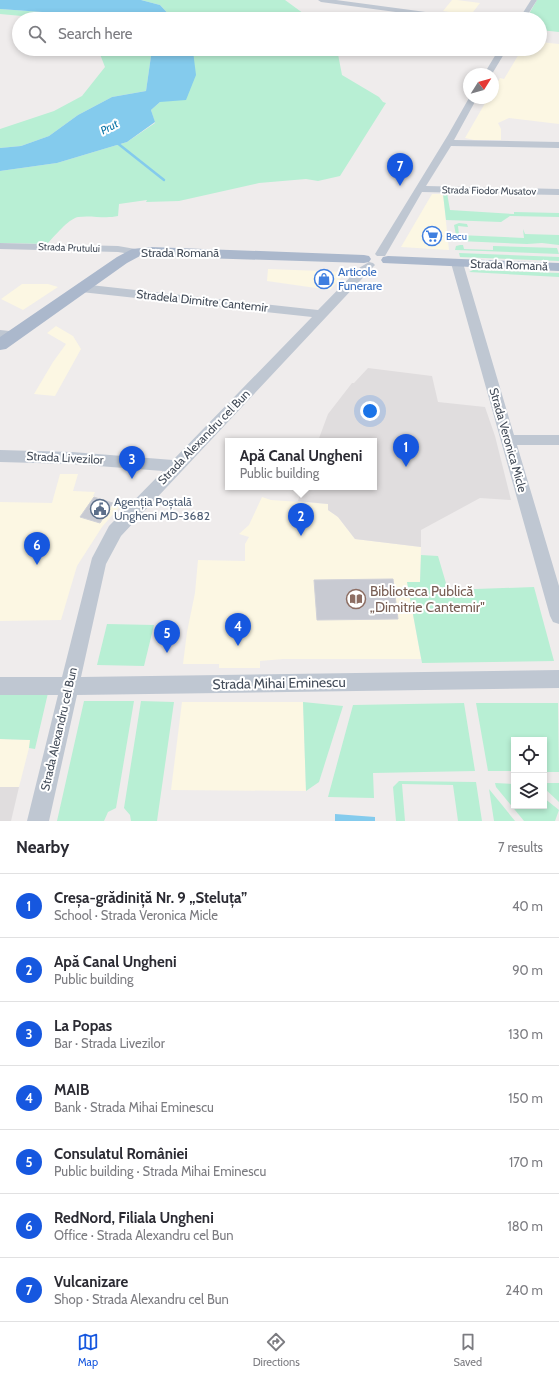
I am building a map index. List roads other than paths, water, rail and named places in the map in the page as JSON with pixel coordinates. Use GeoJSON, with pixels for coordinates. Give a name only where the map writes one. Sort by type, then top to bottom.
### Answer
{"type":"FeatureCollection","features":[{"type":"Feature","properties":{"kind":"main road","name":"Strada Romană"},"geometry":{"type":"LineString","coordinates":[[0,345],[8,334],[122,260],[137,252],[151,250],[366,262],[382,266],[387,262],[384,257]]}},
{"type":"Feature","properties":{"kind":"main road","name":"Strada Romană"},"geometry":{"type":"LineString","coordinates":[[384,257],[457,263],[559,267]]}},
{"type":"Feature","properties":{"kind":"street"},"geometry":{"type":"LineString","coordinates":[[321,0],[411,12]]}},
{"type":"Feature","properties":{"kind":"street"},"geometry":{"type":"LineString","coordinates":[[526,12],[534,0]]}},
{"type":"Feature","properties":{"kind":"street"},"geometry":{"type":"LineString","coordinates":[[492,68],[499,56]]}},
{"type":"Feature","properties":{"kind":"street"},"geometry":{"type":"LineString","coordinates":[[384,257],[419,189],[448,143],[470,104]]}},
{"type":"Feature","properties":{"kind":"street"},"geometry":{"type":"LineString","coordinates":[[448,143],[559,145]]}},
{"type":"Feature","properties":{"kind":"street","name":"Strada Fiodor Musatov"},"geometry":{"type":"LineString","coordinates":[[419,189],[559,192]]}},
{"type":"Feature","properties":{"kind":"street","name":"Strada Prutului"},"geometry":{"type":"LineString","coordinates":[[0,246],[118,249],[137,252]]}},
{"type":"Feature","properties":{"kind":"street","name":"Strada Alexandru cel Bun"},"geometry":{"type":"LineString","coordinates":[[38,821],[98,564],[115,531],[322,314],[363,270],[366,262]]}},
{"type":"Feature","properties":{"kind":"street","name":"Strada Veronica Micle"},"geometry":{"type":"LineString","coordinates":[[457,263],[559,616]]}},
{"type":"Feature","properties":{"kind":"street","name":"Stradela Dimitre Cantemir"},"geometry":{"type":"LineString","coordinates":[[81,288],[322,314]]}},
{"type":"Feature","properties":{"kind":"street"},"geometry":{"type":"LineString","coordinates":[[508,440],[559,440]]}},
{"type":"Feature","properties":{"kind":"street","name":"Strada Livezilor"},"geometry":{"type":"LineString","coordinates":[[0,456],[72,458],[177,466]]}},
{"type":"Feature","properties":{"kind":"street","name":"Strada Mihai Eminescu"},"geometry":{"type":"LineString","coordinates":[[0,686],[559,679]]}},
{"type":"Feature","properties":{"kind":"water"},"geometry":{"type":"Polygon","coordinates":[[[0,0],[141,0],[160,5],[166,12],[42,12],[0,9],[0,0]]]}},
{"type":"Feature","properties":{"kind":"water","name":"Prut"},"geometry":{"type":"Polygon","coordinates":[[[151,56],[194,56],[196,75],[186,100],[160,102],[151,110],[155,122],[127,142],[57,163],[0,171],[0,148],[21,146],[49,136],[78,115],[112,97],[146,91],[151,56]]]}},
{"type":"Feature","properties":{"kind":"water"},"geometry":{"type":"Polygon","coordinates":[[[335,814],[375,817],[375,821],[335,821],[335,814]]]}},
{"type":"Feature","properties":{"kind":"waterway"},"geometry":{"type":"LineString","coordinates":[[116,142],[164,180]]}},
{"type":"Feature","properties":{"kind":"place","name":"Vulcanizare"},"geometry":{"type":"Point","coordinates":[400,186]}},
{"type":"Feature","properties":{"kind":"place","name":"Becu"},"geometry":{"type":"Point","coordinates":[432,236]}},
{"type":"Feature","properties":{"kind":"place","name":"Articole Funerare"},"geometry":{"type":"Point","coordinates":[324,279]}},
{"type":"Feature","properties":{"kind":"place","name":"Creșa-grădiniță Nr. 9 „Steluța”"},"geometry":{"type":"Point","coordinates":[406,467]}},
{"type":"Feature","properties":{"kind":"place","name":"La Popas"},"geometry":{"type":"Point","coordinates":[132,479]}},
{"type":"Feature","properties":{"kind":"place","name":"Agenția Poștală Ungheni MD-3682"},"geometry":{"type":"Point","coordinates":[100,509]}},
{"type":"Feature","properties":{"kind":"place","name":"Apă Canal Ungheni"},"geometry":{"type":"Point","coordinates":[301,536]}},
{"type":"Feature","properties":{"kind":"place","name":"RedNord, Filiala Ungheni"},"geometry":{"type":"Point","coordinates":[37,565]}},
{"type":"Feature","properties":{"kind":"place","name":"Biblioteca Publică „Dimitrie Cantemir\""},"geometry":{"type":"Point","coordinates":[356,599]}},
{"type":"Feature","properties":{"kind":"place","name":"MAIB"},"geometry":{"type":"Point","coordinates":[238,646]}},
{"type":"Feature","properties":{"kind":"place","name":"Consulatul României"},"geometry":{"type":"Point","coordinates":[167,653]}}]}
